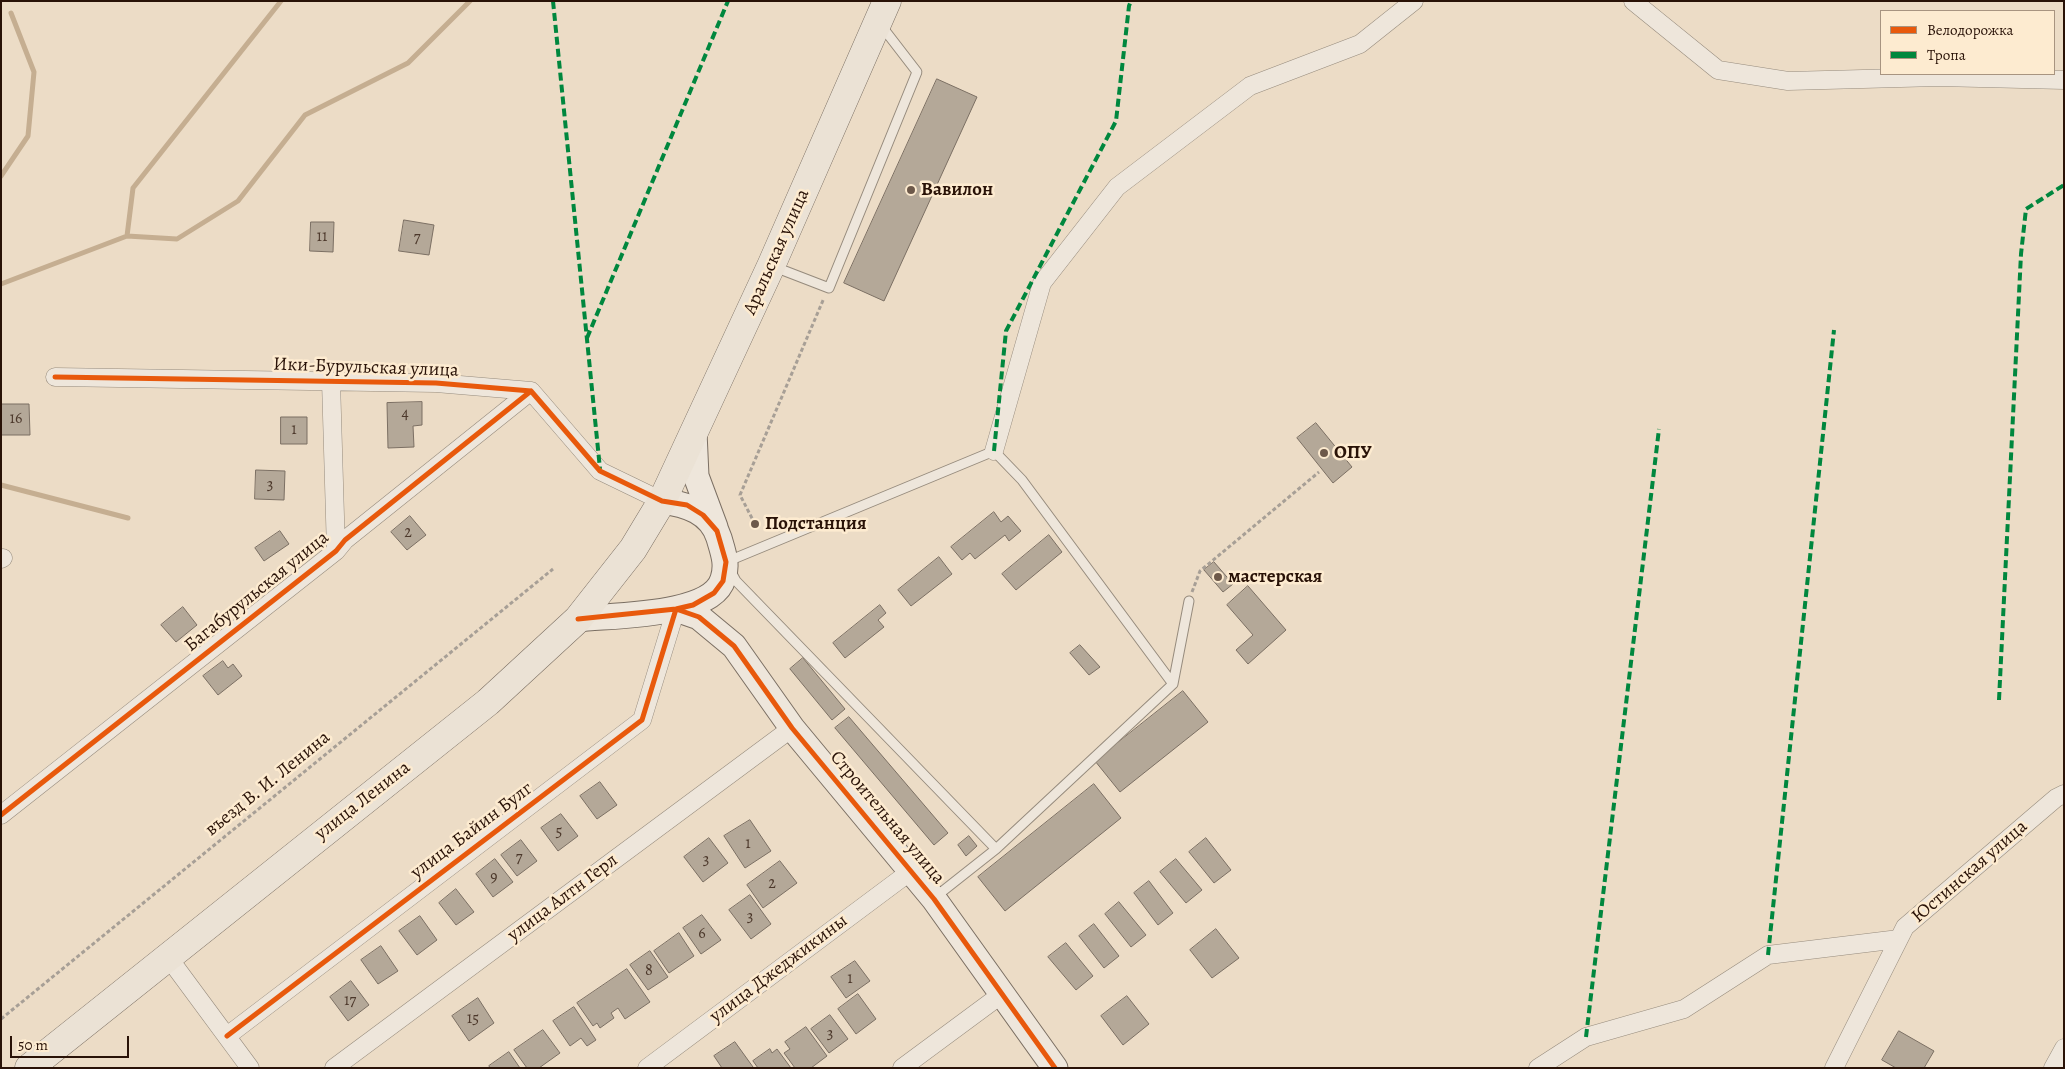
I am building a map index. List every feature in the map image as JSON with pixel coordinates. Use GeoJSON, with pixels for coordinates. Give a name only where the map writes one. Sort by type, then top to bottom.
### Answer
{"type":"FeatureCollection","features":[{"type":"Feature","properties":{"kind":"main road","name":"Аральская улица"},"geometry":{"type":"LineString","coordinates":[[662,501],[771,266],[883,12]]}},
{"type":"Feature","properties":{"kind":"main road","name":"улица Ленина"},"geometry":{"type":"LineString","coordinates":[[28,1068],[488,702],[578,619],[633,549],[662,501]]}},
{"type":"Feature","properties":{"kind":"street"},"geometry":{"type":"LineString","coordinates":[[994,451],[1042,283],[1117,187],[1250,86],[1360,44],[1414,1]]}},
{"type":"Feature","properties":{"kind":"street"},"geometry":{"type":"LineString","coordinates":[[1632,1],[1718,70],[1788,81],[1938,78],[2064,80]]}},
{"type":"Feature","properties":{"kind":"street","name":"Ики-Бурульская улица"},"geometry":{"type":"LineString","coordinates":[[55,377],[436,383],[531,391]]}},
{"type":"Feature","properties":{"kind":"street","name":"Багабурульская улица"},"geometry":{"type":"LineString","coordinates":[[331,381],[336,551]]}},
{"type":"Feature","properties":{"kind":"street"},"geometry":{"type":"LineString","coordinates":[[531,391],[600,471],[662,501],[687,505],[703,515],[717,531]]}},
{"type":"Feature","properties":{"kind":"street","name":"Багабурульская улица"},"geometry":{"type":"LineString","coordinates":[[1,815],[336,551],[345,540],[531,391]]}},
{"type":"Feature","properties":{"kind":"street"},"geometry":{"type":"LineString","coordinates":[[694,432],[696,476],[717,531],[725,571],[722,618],[734,646]]}},
{"type":"Feature","properties":{"kind":"street","name":"Строительная улица"},"geometry":{"type":"LineString","coordinates":[[578,619],[676,609],[693,605],[714,593],[725,571]]}},
{"type":"Feature","properties":{"kind":"street"},"geometry":{"type":"LineString","coordinates":[[610,579],[620,606],[634,613]]}},
{"type":"Feature","properties":{"kind":"street","name":"Строительная улица"},"geometry":{"type":"LineString","coordinates":[[676,609],[699,617],[734,646],[792,728],[934,899],[1056,1068]]}},
{"type":"Feature","properties":{"kind":"street","name":"улица Байин Булг"},"geometry":{"type":"LineString","coordinates":[[227,1036],[642,720],[676,609]]}},
{"type":"Feature","properties":{"kind":"street","name":"улица Алтн Герл"},"geometry":{"type":"LineString","coordinates":[[334,1068],[792,728]]}},
{"type":"Feature","properties":{"kind":"street","name":"Юстинская улица"},"geometry":{"type":"LineString","coordinates":[[1834,1068],[1905,927],[2056,798],[2064,794]]}},
{"type":"Feature","properties":{"kind":"street","name":"улица Джеджикины"},"geometry":{"type":"LineString","coordinates":[[647,1068],[911,871]]}},
{"type":"Feature","properties":{"kind":"street"},"geometry":{"type":"LineString","coordinates":[[1538,1068],[1586,1037],[1684,1009],[1768,955],[1899,939]]}},
{"type":"Feature","properties":{"kind":"street"},"geometry":{"type":"LineString","coordinates":[[168,957],[250,1068]]}},
{"type":"Feature","properties":{"kind":"street"},"geometry":{"type":"LineString","coordinates":[[902,1068],[1002,994]]}},
{"type":"Feature","properties":{"kind":"street"},"geometry":{"type":"LineString","coordinates":[[2053,1068],[2064,1048]]}},
{"type":"Feature","properties":{"kind":"lane"},"geometry":{"type":"LineString","coordinates":[[771,266],[828,288],[918,72],[883,12]]}},
{"type":"Feature","properties":{"kind":"lane"},"geometry":{"type":"LineString","coordinates":[[996,849],[725,571],[994,451],[1022,480],[1173,684]]}},
{"type":"Feature","properties":{"kind":"lane"},"geometry":{"type":"LineString","coordinates":[[934,899],[996,849],[1173,684],[1189,602]]}},
{"type":"Feature","properties":{"kind":"path"},"geometry":{"type":"LineString","coordinates":[[755,524],[740,495],[828,288]]}},
{"type":"Feature","properties":{"kind":"path"},"geometry":{"type":"LineString","coordinates":[[1189,602],[1200,571],[1319,472]]}},
{"type":"Feature","properties":{"kind":"building","name":"Вавилон"},"geometry":{"type":"Polygon","coordinates":[[[937,79],[977,97],[884,301],[844,283],[937,79]]]}},
{"type":"Feature","properties":{"kind":"building"},"geometry":{"type":"Polygon","coordinates":[[[404,220],[434,225],[429,255],[399,251],[404,220]]]}},
{"type":"Feature","properties":{"kind":"building"},"geometry":{"type":"Polygon","coordinates":[[[311,222],[334,222],[333,252],[310,251],[311,222]]]}},
{"type":"Feature","properties":{"kind":"building"},"geometry":{"type":"Polygon","coordinates":[[[422,402],[422,425],[413,426],[414,447],[388,448],[387,403],[422,402]]]}},
{"type":"Feature","properties":{"kind":"building"},"geometry":{"type":"Polygon","coordinates":[[[1,404],[29,404],[30,435],[1,435],[1,404]]]}},
{"type":"Feature","properties":{"kind":"building"},"geometry":{"type":"Polygon","coordinates":[[[281,417],[307,417],[307,444],[281,444],[281,417]]]}},
{"type":"Feature","properties":{"kind":"building","name":"ОПУ"},"geometry":{"type":"Polygon","coordinates":[[[1316,423],[1352,467],[1333,483],[1297,438],[1316,423]]]}},
{"type":"Feature","properties":{"kind":"building"},"geometry":{"type":"Polygon","coordinates":[[[256,470],[285,471],[284,500],[255,499],[256,470]]]}},
{"type":"Feature","properties":{"kind":"building"},"geometry":{"type":"Polygon","coordinates":[[[994,512],[1001,522],[1008,516],[1021,531],[1009,541],[1005,535],[975,559],[970,553],[962,560],[951,547],[994,512]]]}},
{"type":"Feature","properties":{"kind":"building"},"geometry":{"type":"Polygon","coordinates":[[[410,516],[426,535],[407,550],[391,532],[410,516]]]}},
{"type":"Feature","properties":{"kind":"building"},"geometry":{"type":"Polygon","coordinates":[[[280,531],[289,544],[264,561],[255,548],[280,531]]]}},
{"type":"Feature","properties":{"kind":"building"},"geometry":{"type":"Polygon","coordinates":[[[1049,535],[1062,552],[1016,590],[1002,574],[1049,535]]]}},
{"type":"Feature","properties":{"kind":"building"},"geometry":{"type":"Polygon","coordinates":[[[939,557],[952,574],[911,606],[898,590],[939,557]]]}},
{"type":"Feature","properties":{"kind":"building","name":"мастерская"},"geometry":{"type":"Polygon","coordinates":[[[1214,562],[1233,584],[1223,592],[1204,570],[1214,562]]]}},
{"type":"Feature","properties":{"kind":"building"},"geometry":{"type":"Polygon","coordinates":[[[1248,586],[1286,630],[1248,664],[1236,650],[1253,635],[1227,605],[1248,586]]]}},
{"type":"Feature","properties":{"kind":"building"},"geometry":{"type":"Polygon","coordinates":[[[880,605],[886,613],[878,620],[884,627],[845,658],[833,643],[880,605]]]}},
{"type":"Feature","properties":{"kind":"building"},"geometry":{"type":"Polygon","coordinates":[[[183,607],[197,625],[176,642],[161,625],[183,607]]]}},
{"type":"Feature","properties":{"kind":"building"},"geometry":{"type":"Polygon","coordinates":[[[1080,645],[1100,667],[1089,675],[1070,653],[1080,645]]]}},
{"type":"Feature","properties":{"kind":"building"},"geometry":{"type":"Polygon","coordinates":[[[803,658],[845,709],[832,720],[790,669],[803,658]]]}},
{"type":"Feature","properties":{"kind":"building"},"geometry":{"type":"Polygon","coordinates":[[[223,661],[228,668],[233,664],[242,676],[218,695],[203,676],[223,661]]]}},
{"type":"Feature","properties":{"kind":"building"},"geometry":{"type":"Polygon","coordinates":[[[1183,691],[1208,722],[1120,792],[1095,761],[1183,691]]]}},
{"type":"Feature","properties":{"kind":"building"},"geometry":{"type":"Polygon","coordinates":[[[849,717],[948,833],[934,845],[835,728],[849,717]]]}},
{"type":"Feature","properties":{"kind":"building"},"geometry":{"type":"Polygon","coordinates":[[[600,782],[617,805],[597,819],[580,796],[600,782]]]}},
{"type":"Feature","properties":{"kind":"building"},"geometry":{"type":"Polygon","coordinates":[[[1094,784],[1121,818],[1005,911],[978,877],[1094,784]]]}},
{"type":"Feature","properties":{"kind":"building"},"geometry":{"type":"Polygon","coordinates":[[[561,814],[578,836],[558,851],[541,828],[561,814]]]}},
{"type":"Feature","properties":{"kind":"building"},"geometry":{"type":"Polygon","coordinates":[[[750,820],[771,851],[745,868],[724,836],[750,820]]]}},
{"type":"Feature","properties":{"kind":"building"},"geometry":{"type":"Polygon","coordinates":[[[969,836],[977,846],[966,856],[958,845],[969,836]]]}},
{"type":"Feature","properties":{"kind":"building"},"geometry":{"type":"Polygon","coordinates":[[[709,838],[728,863],[703,882],[684,857],[709,838]]]}},
{"type":"Feature","properties":{"kind":"building"},"geometry":{"type":"Polygon","coordinates":[[[1206,838],[1231,870],[1214,883],[1189,852],[1206,838]]]}},
{"type":"Feature","properties":{"kind":"building"},"geometry":{"type":"Polygon","coordinates":[[[521,840],[537,861],[517,876],[501,855],[521,840]]]}},
{"type":"Feature","properties":{"kind":"building"},"geometry":{"type":"Polygon","coordinates":[[[495,859],[513,882],[493,897],[476,874],[495,859]]]}},
{"type":"Feature","properties":{"kind":"building"},"geometry":{"type":"Polygon","coordinates":[[[1176,859],[1202,890],[1186,903],[1160,872],[1176,859]]]}},
{"type":"Feature","properties":{"kind":"building"},"geometry":{"type":"Polygon","coordinates":[[[780,861],[797,883],[763,908],[747,885],[780,861]]]}},
{"type":"Feature","properties":{"kind":"building"},"geometry":{"type":"Polygon","coordinates":[[[1149,881],[1173,913],[1158,925],[1134,893],[1149,881]]]}},
{"type":"Feature","properties":{"kind":"building"},"geometry":{"type":"Polygon","coordinates":[[[456,889],[474,912],[456,925],[439,903],[456,889]]]}},
{"type":"Feature","properties":{"kind":"building"},"geometry":{"type":"Polygon","coordinates":[[[750,895],[771,924],[751,939],[729,910],[750,895]]]}},
{"type":"Feature","properties":{"kind":"building"},"geometry":{"type":"Polygon","coordinates":[[[1119,902],[1146,935],[1131,947],[1105,914],[1119,902]]]}},
{"type":"Feature","properties":{"kind":"building"},"geometry":{"type":"Polygon","coordinates":[[[702,915],[721,940],[701,954],[683,928],[702,915]]]}},
{"type":"Feature","properties":{"kind":"building"},"geometry":{"type":"Polygon","coordinates":[[[420,916],[437,940],[417,955],[399,931],[420,916]]]}},
{"type":"Feature","properties":{"kind":"building"},"geometry":{"type":"Polygon","coordinates":[[[1094,924],[1119,956],[1104,968],[1079,936],[1094,924]]]}},
{"type":"Feature","properties":{"kind":"building"},"geometry":{"type":"Polygon","coordinates":[[[1216,929],[1239,958],[1212,978],[1190,950],[1216,929]]]}},
{"type":"Feature","properties":{"kind":"building"},"geometry":{"type":"Polygon","coordinates":[[[679,933],[694,956],[669,973],[654,951],[679,933]]]}},
{"type":"Feature","properties":{"kind":"building"},"geometry":{"type":"Polygon","coordinates":[[[1066,943],[1093,976],[1076,990],[1048,957],[1066,943]]]}},
{"type":"Feature","properties":{"kind":"building"},"geometry":{"type":"Polygon","coordinates":[[[381,946],[398,971],[378,984],[361,960],[381,946]]]}},
{"type":"Feature","properties":{"kind":"building"},"geometry":{"type":"Polygon","coordinates":[[[650,951],[668,977],[648,990],[630,965],[650,951]]]}},
{"type":"Feature","properties":{"kind":"building"},"geometry":{"type":"Polygon","coordinates":[[[855,961],[870,981],[846,998],[831,977],[855,961]]]}},
{"type":"Feature","properties":{"kind":"building"},"geometry":{"type":"Polygon","coordinates":[[[627,969],[650,1002],[625,1019],[618,1008],[611,1013],[614,1018],[600,1028],[597,1023],[593,1026],[577,1003],[627,969]]]}},
{"type":"Feature","properties":{"kind":"building"},"geometry":{"type":"Polygon","coordinates":[[[351,981],[369,1005],[348,1021],[330,997],[351,981]]]}},
{"type":"Feature","properties":{"kind":"building"},"geometry":{"type":"Polygon","coordinates":[[[858,994],[876,1019],[856,1034],[838,1009],[858,994]]]}},
{"type":"Feature","properties":{"kind":"building"},"geometry":{"type":"Polygon","coordinates":[[[1127,996],[1149,1024],[1123,1045],[1101,1016],[1127,996]]]}},
{"type":"Feature","properties":{"kind":"building"},"geometry":{"type":"Polygon","coordinates":[[[478,998],[494,1023],[469,1041],[452,1016],[478,998]]]}},
{"type":"Feature","properties":{"kind":"building"},"geometry":{"type":"Polygon","coordinates":[[[574,1007],[596,1040],[587,1046],[581,1038],[570,1046],[553,1021],[574,1007]]]}},
{"type":"Feature","properties":{"kind":"building"},"geometry":{"type":"Polygon","coordinates":[[[830,1015],[848,1039],[829,1053],[811,1029],[830,1015]]]}},
{"type":"Feature","properties":{"kind":"building"},"geometry":{"type":"Polygon","coordinates":[[[806,1027],[827,1056],[811,1068],[795,1068],[784,1053],[790,1049],[785,1042],[806,1027]]]}},
{"type":"Feature","properties":{"kind":"building"},"geometry":{"type":"Polygon","coordinates":[[[543,1030],[560,1053],[539,1068],[527,1068],[514,1050],[543,1030]]]}},
{"type":"Feature","properties":{"kind":"building"},"geometry":{"type":"Polygon","coordinates":[[[1899,1031],[1934,1051],[1924,1068],[1896,1068],[1882,1060],[1899,1031]]]}},
{"type":"Feature","properties":{"kind":"building"},"geometry":{"type":"Polygon","coordinates":[[[735,1042],[753,1067],[722,1068],[714,1056],[735,1042]]]}},
{"type":"Feature","properties":{"kind":"building"},"geometry":{"type":"Polygon","coordinates":[[[770,1049],[772,1053],[777,1049],[791,1068],[758,1068],[753,1061],[770,1049]]]}},
{"type":"Feature","properties":{"kind":"building"},"geometry":{"type":"Polygon","coordinates":[[[509,1052],[520,1068],[490,1068],[489,1066],[509,1052]]]}},
{"type":"Feature","properties":{"kind":"waterway"},"geometry":{"type":"LineString","coordinates":[[127,236],[133,188],[281,1]]}},
{"type":"Feature","properties":{"kind":"waterway"},"geometry":{"type":"LineString","coordinates":[[1,284],[127,236],[177,239],[238,201],[305,115],[408,63],[470,1]]}},
{"type":"Feature","properties":{"kind":"waterway"},"geometry":{"type":"LineString","coordinates":[[1,176],[28,136],[34,72],[11,13]]}},
{"type":"Feature","properties":{"kind":"waterway"},"geometry":{"type":"LineString","coordinates":[[1,485],[128,518]]}},
{"type":"Feature","properties":{"kind":"marked path"},"geometry":{"type":"LineString","coordinates":[[553,1],[600,469]]}},
{"type":"Feature","properties":{"kind":"marked path"},"geometry":{"type":"LineString","coordinates":[[587,338],[728,1]]}},
{"type":"Feature","properties":{"kind":"marked path"},"geometry":{"type":"LineString","coordinates":[[994,451],[1006,331],[1116,121],[1131,1]]}},
{"type":"Feature","properties":{"kind":"marked path"},"geometry":{"type":"LineString","coordinates":[[1999,700],[2021,254],[2026,209],[2064,185]]}},
{"type":"Feature","properties":{"kind":"marked path"},"geometry":{"type":"LineString","coordinates":[[1768,955],[1834,330]]}},
{"type":"Feature","properties":{"kind":"marked path"},"geometry":{"type":"LineString","coordinates":[[1586,1037],[1659,429]]}},
{"type":"Feature","properties":{"kind":"cycle path"},"geometry":{"type":"LineString","coordinates":[[55,377],[436,383],[531,391],[600,471],[662,501],[687,505],[703,515],[717,531],[726,562],[723,581],[714,593],[693,605],[676,609],[578,619]]}},
{"type":"Feature","properties":{"kind":"cycle path"},"geometry":{"type":"LineString","coordinates":[[1,815],[336,551],[345,540],[531,391]]}},
{"type":"Feature","properties":{"kind":"cycle path"},"geometry":{"type":"LineString","coordinates":[[227,1036],[642,720],[676,609],[699,617],[734,646],[792,728],[934,899],[1055,1068]]}},
{"type":"Feature","properties":{"kind":"place","name":"Вавилон"},"geometry":{"type":"Point","coordinates":[911,190]}},
{"type":"Feature","properties":{"kind":"place","name":"ОПУ"},"geometry":{"type":"Point","coordinates":[1324,453]}},
{"type":"Feature","properties":{"kind":"place","name":"Подстанция"},"geometry":{"type":"Point","coordinates":[755,524]}},
{"type":"Feature","properties":{"kind":"place","name":"мастерская"},"geometry":{"type":"Point","coordinates":[1218,577]}}]}
